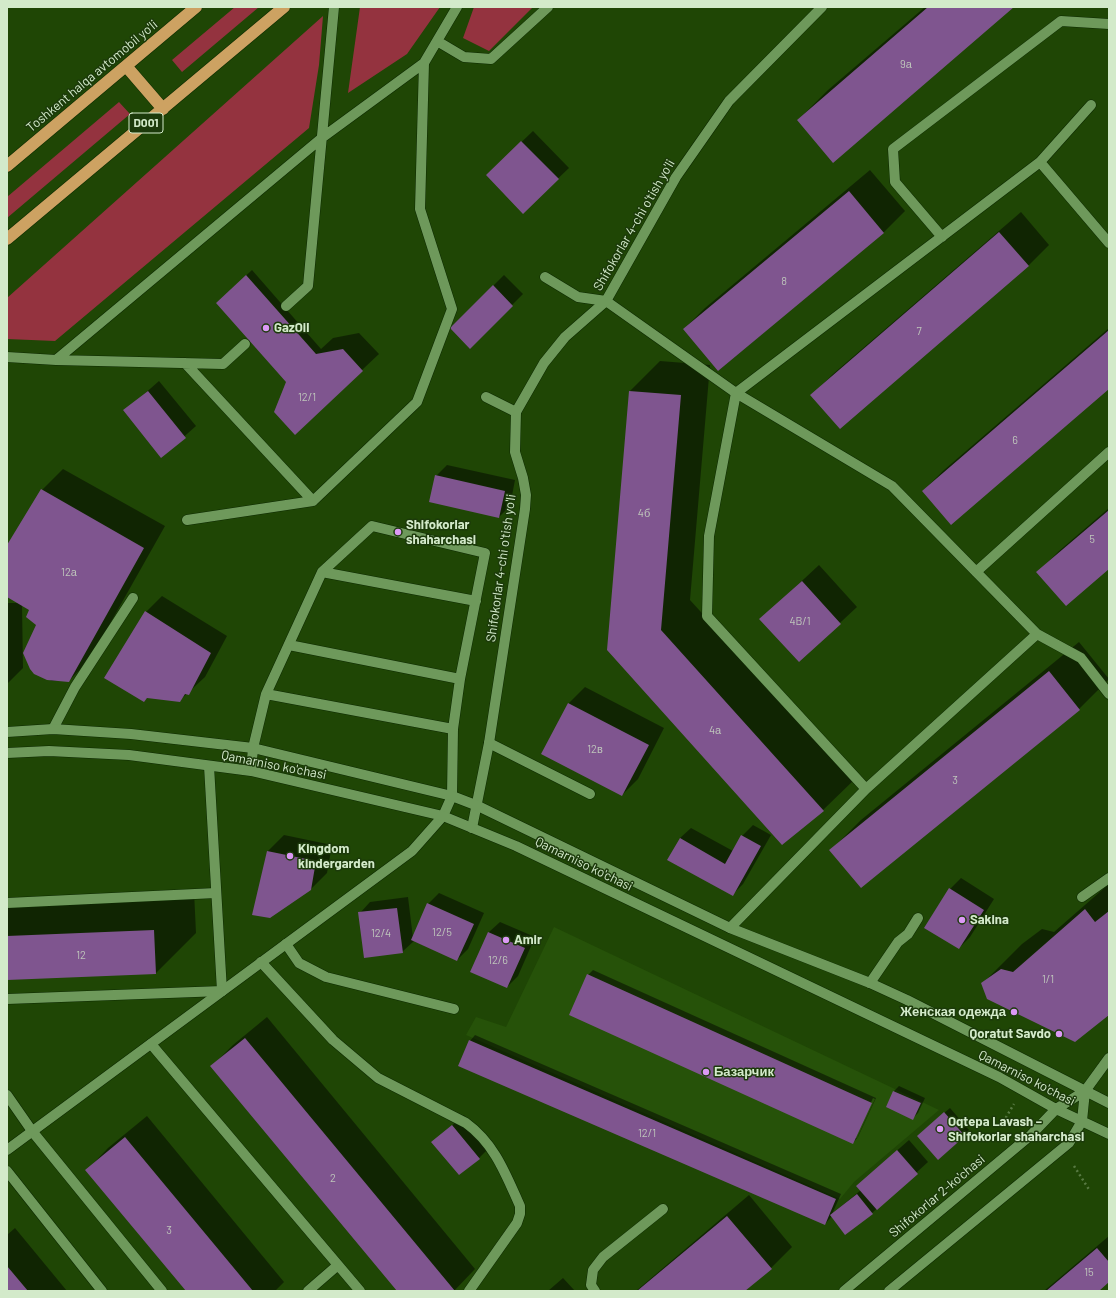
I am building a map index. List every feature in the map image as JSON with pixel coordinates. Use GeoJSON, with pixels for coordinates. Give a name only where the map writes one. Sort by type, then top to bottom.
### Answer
{"type":"FeatureCollection","features":[{"type":"Feature","properties":{"kind":"highway","name":"Toshkent halqa avtomobil yo'li"},"geometry":{"type":"LineString","coordinates":[[7,166],[196,7]]}},
{"type":"Feature","properties":{"kind":"highway","name":"D001"},"geometry":{"type":"LineString","coordinates":[[7,239],[284,7]]}},
{"type":"Feature","properties":{"kind":"highway"},"geometry":{"type":"LineString","coordinates":[[126,66],[163,109]]}},
{"type":"Feature","properties":{"kind":"main road"},"geometry":{"type":"LineString","coordinates":[[286,306],[308,286],[334,7]]}},
{"type":"Feature","properties":{"kind":"main road"},"geometry":{"type":"LineString","coordinates":[[56,360],[323,137],[424,64],[457,7]]}},
{"type":"Feature","properties":{"kind":"main road"},"geometry":{"type":"LineString","coordinates":[[437,41],[464,57],[491,59],[548,7]]}},
{"type":"Feature","properties":{"kind":"main road","name":"Shifokorlar 4-chi o'tish yo'li"},"geometry":{"type":"LineString","coordinates":[[472,828],[478,806],[489,743],[525,509],[526,495],[524,478],[515,452],[516,412],[544,363],[561,342],[606,301],[676,177],[729,101],[822,7]]}},
{"type":"Feature","properties":{"kind":"main road"},"geometry":{"type":"LineString","coordinates":[[942,237],[895,182],[893,149],[1060,21],[1109,24]]}},
{"type":"Feature","properties":{"kind":"main road"},"geometry":{"type":"LineString","coordinates":[[187,520],[313,501],[417,402],[452,309],[420,209],[424,64]]}},
{"type":"Feature","properties":{"kind":"main road"},"geometry":{"type":"LineString","coordinates":[[866,789],[707,616],[709,536],[736,393],[1040,162],[1091,105]]}},
{"type":"Feature","properties":{"kind":"main road"},"geometry":{"type":"LineString","coordinates":[[1040,162],[1109,243]]}},
{"type":"Feature","properties":{"kind":"main road"},"geometry":{"type":"LineString","coordinates":[[545,277],[578,297],[606,301],[736,393],[892,486],[1037,634],[1081,658],[1109,694]]}},
{"type":"Feature","properties":{"kind":"main road"},"geometry":{"type":"LineString","coordinates":[[7,357],[56,360],[223,364],[245,344]]}},
{"type":"Feature","properties":{"kind":"main road"},"geometry":{"type":"LineString","coordinates":[[184,363],[313,501]]}},
{"type":"Feature","properties":{"kind":"main road"},"geometry":{"type":"LineString","coordinates":[[486,397],[516,412]]}},
{"type":"Feature","properties":{"kind":"main road"},"geometry":{"type":"LineString","coordinates":[[976,572],[1109,452]]}},
{"type":"Feature","properties":{"kind":"main road"},"geometry":{"type":"LineString","coordinates":[[7,1150],[412,851],[443,816],[452,796],[453,729],[460,679],[486,553],[372,526],[322,572],[266,694],[253,748],[251,771]]}},
{"type":"Feature","properties":{"kind":"main road"},"geometry":{"type":"LineString","coordinates":[[322,572],[476,601]]}},
{"type":"Feature","properties":{"kind":"main road"},"geometry":{"type":"LineString","coordinates":[[54,729],[74,687],[133,598]]}},
{"type":"Feature","properties":{"kind":"main road"},"geometry":{"type":"LineString","coordinates":[[730,928],[866,789],[1037,634]]}},
{"type":"Feature","properties":{"kind":"main road"},"geometry":{"type":"LineString","coordinates":[[289,646],[460,679]]}},
{"type":"Feature","properties":{"kind":"main road"},"geometry":{"type":"LineString","coordinates":[[266,694],[453,729]]}},
{"type":"Feature","properties":{"kind":"main road","name":"Qamarniso ko'chasi"},"geometry":{"type":"LineString","coordinates":[[7,732],[54,729],[131,734],[253,748],[452,796],[478,806],[730,928],[870,983],[1109,1103]]}},
{"type":"Feature","properties":{"kind":"main road"},"geometry":{"type":"LineString","coordinates":[[489,743],[590,794]]}},
{"type":"Feature","properties":{"kind":"main road","name":"Qamarniso ko'chasi"},"geometry":{"type":"LineString","coordinates":[[7,753],[49,751],[129,755],[251,771],[443,816],[516,846],[958,1058],[1109,1134]]}},
{"type":"Feature","properties":{"kind":"main road"},"geometry":{"type":"LineString","coordinates":[[209,766],[222,991]]}},
{"type":"Feature","properties":{"kind":"main road"},"geometry":{"type":"LineString","coordinates":[[1082,897],[1109,878]]}},
{"type":"Feature","properties":{"kind":"main road"},"geometry":{"type":"LineString","coordinates":[[7,903],[216,893]]}},
{"type":"Feature","properties":{"kind":"main road"},"geometry":{"type":"LineString","coordinates":[[870,983],[898,942],[908,934],[918,918]]}},
{"type":"Feature","properties":{"kind":"main road"},"geometry":{"type":"LineString","coordinates":[[286,944],[300,963],[326,977],[454,1009]]}},
{"type":"Feature","properties":{"kind":"main road"},"geometry":{"type":"LineString","coordinates":[[261,962],[333,1040],[378,1078],[466,1123],[486,1140],[496,1154],[520,1206],[520,1214],[517,1223],[470,1291]]}},
{"type":"Feature","properties":{"kind":"main road"},"geometry":{"type":"LineString","coordinates":[[7,999],[222,991]]}},
{"type":"Feature","properties":{"kind":"main road"},"geometry":{"type":"LineString","coordinates":[[150,1044],[360,1291]]}},
{"type":"Feature","properties":{"kind":"main road"},"geometry":{"type":"LineString","coordinates":[[889,1291],[1069,1143],[1082,1121],[1085,1091],[1109,1058]]}},
{"type":"Feature","properties":{"kind":"main road","name":"Shifokorlar 2-ko'chasi"},"geometry":{"type":"LineString","coordinates":[[844,1291],[1031,1135],[1056,1108],[1085,1091]]}},
{"type":"Feature","properties":{"kind":"main road"},"geometry":{"type":"LineString","coordinates":[[7,1095],[32,1131],[162,1291]]}},
{"type":"Feature","properties":{"kind":"main road"},"geometry":{"type":"LineString","coordinates":[[7,1170],[102,1291]]}},
{"type":"Feature","properties":{"kind":"main road"},"geometry":{"type":"LineString","coordinates":[[595,1291],[591,1285],[593,1270],[603,1257],[663,1209]]}},
{"type":"Feature","properties":{"kind":"main road"},"geometry":{"type":"LineString","coordinates":[[308,1291],[338,1265]]}},
{"type":"Feature","properties":{"kind":"path"},"geometry":{"type":"LineString","coordinates":[[1013,1122],[1005,1119],[1016,1100]]}},
{"type":"Feature","properties":{"kind":"path"},"geometry":{"type":"LineString","coordinates":[[1074,1166],[1090,1191]]}},
{"type":"Feature","properties":{"kind":"shaded area"},"geometry":{"type":"Polygon","coordinates":[[[235,7],[259,7],[182,72],[172,60],[235,7]]]}},
{"type":"Feature","properties":{"kind":"shaded area"},"geometry":{"type":"Polygon","coordinates":[[[360,7],[440,7],[407,54],[348,93],[360,7]]]}},
{"type":"Feature","properties":{"kind":"shaded area"},"geometry":{"type":"Polygon","coordinates":[[[474,7],[533,7],[489,51],[463,38],[474,7]]]}},
{"type":"Feature","properties":{"kind":"shaded area"},"geometry":{"type":"Polygon","coordinates":[[[323,16],[319,65],[309,128],[55,341],[7,339],[7,298],[323,16]]]}},
{"type":"Feature","properties":{"kind":"shaded area"},"geometry":{"type":"Polygon","coordinates":[[[119,102],[130,114],[7,218],[7,197],[119,102]]]}},
{"type":"Feature","properties":{"kind":"shaded area","name":"Базарчик"},"geometry":{"type":"Polygon","coordinates":[[[554,927],[939,1110],[854,1182],[840,1199],[466,1035],[476,1017],[506,1027],[554,927]]]}},
{"type":"Feature","properties":{"kind":"building"},"geometry":{"type":"Polygon","coordinates":[[[928,7],[1014,7],[833,163],[797,120],[928,7]]]}},
{"type":"Feature","properties":{"kind":"building"},"geometry":{"type":"Polygon","coordinates":[[[521,141],[559,179],[523,214],[486,175],[521,141]]]}},
{"type":"Feature","properties":{"kind":"building"},"geometry":{"type":"Polygon","coordinates":[[[849,191],[884,233],[718,371],[683,329],[849,191]]]}},
{"type":"Feature","properties":{"kind":"building"},"geometry":{"type":"Polygon","coordinates":[[[999,232],[1029,266],[840,429],[810,395],[999,232]]]}},
{"type":"Feature","properties":{"kind":"building"},"geometry":{"type":"Polygon","coordinates":[[[246,275],[316,354],[343,349],[363,371],[295,435],[274,412],[286,382],[216,303],[246,275]]]}},
{"type":"Feature","properties":{"kind":"building"},"geometry":{"type":"Polygon","coordinates":[[[493,285],[513,306],[470,349],[450,328],[493,285]]]}},
{"type":"Feature","properties":{"kind":"building"},"geometry":{"type":"Polygon","coordinates":[[[1109,330],[1109,389],[951,525],[922,491],[1109,330]]]}},
{"type":"Feature","properties":{"kind":"building"},"geometry":{"type":"Polygon","coordinates":[[[148,391],[186,438],[161,458],[123,410],[148,391]]]}},
{"type":"Feature","properties":{"kind":"building"},"geometry":{"type":"Polygon","coordinates":[[[629,391],[681,395],[661,630],[824,811],[782,845],[607,650],[629,391]]]}},
{"type":"Feature","properties":{"kind":"building"},"geometry":{"type":"Polygon","coordinates":[[[435,475],[505,491],[499,518],[429,502],[435,475]]]}},
{"type":"Feature","properties":{"kind":"building"},"geometry":{"type":"Polygon","coordinates":[[[41,489],[144,548],[69,682],[47,680],[34,674],[30,669],[23,653],[36,625],[26,617],[29,610],[7,597],[7,545],[41,489]]]}},
{"type":"Feature","properties":{"kind":"building"},"geometry":{"type":"Polygon","coordinates":[[[1109,510],[1109,569],[1066,606],[1036,572],[1109,510]]]}},
{"type":"Feature","properties":{"kind":"building"},"geometry":{"type":"Polygon","coordinates":[[[802,581],[841,624],[799,662],[759,619],[802,581]]]}},
{"type":"Feature","properties":{"kind":"building"},"geometry":{"type":"Polygon","coordinates":[[[145,611],[211,653],[189,695],[185,694],[180,702],[147,698],[144,702],[104,678],[145,611]]]}},
{"type":"Feature","properties":{"kind":"building"},"geometry":{"type":"Polygon","coordinates":[[[1049,671],[1080,710],[861,888],[829,850],[1049,671]]]}},
{"type":"Feature","properties":{"kind":"building"},"geometry":{"type":"Polygon","coordinates":[[[568,703],[649,745],[622,796],[541,754],[568,703]]]}},
{"type":"Feature","properties":{"kind":"building"},"geometry":{"type":"Polygon","coordinates":[[[741,835],[761,846],[733,896],[667,860],[680,838],[725,864],[741,835]]]}},
{"type":"Feature","properties":{"kind":"building"},"geometry":{"type":"Polygon","coordinates":[[[267,851],[316,861],[311,890],[270,918],[252,915],[267,851]]]}},
{"type":"Feature","properties":{"kind":"building"},"geometry":{"type":"Polygon","coordinates":[[[949,888],[984,910],[959,949],[924,928],[949,888]]]}},
{"type":"Feature","properties":{"kind":"building"},"geometry":{"type":"Polygon","coordinates":[[[427,903],[474,924],[457,961],[411,940],[427,903]]]}},
{"type":"Feature","properties":{"kind":"building"},"geometry":{"type":"Polygon","coordinates":[[[397,908],[403,953],[364,958],[358,912],[397,908]]]}},
{"type":"Feature","properties":{"kind":"building"},"geometry":{"type":"Polygon","coordinates":[[[1085,909],[1095,922],[1109,911],[1109,1015],[1075,1042],[987,999],[981,983],[1001,969],[1013,972],[1085,909]]]}},
{"type":"Feature","properties":{"kind":"building"},"geometry":{"type":"Polygon","coordinates":[[[154,930],[156,974],[7,980],[7,936],[154,930]]]}},
{"type":"Feature","properties":{"kind":"building"},"geometry":{"type":"Polygon","coordinates":[[[488,932],[525,948],[507,988],[470,972],[488,932]]]}},
{"type":"Feature","properties":{"kind":"building"},"geometry":{"type":"Polygon","coordinates":[[[587,974],[872,1103],[853,1144],[569,1015],[587,974]]]}},
{"type":"Feature","properties":{"kind":"building"},"geometry":{"type":"Polygon","coordinates":[[[245,1038],[455,1291],[397,1291],[210,1066],[245,1038]]]}},
{"type":"Feature","properties":{"kind":"building"},"geometry":{"type":"Polygon","coordinates":[[[469,1040],[836,1199],[825,1225],[458,1066],[469,1040]]]}},
{"type":"Feature","properties":{"kind":"building"},"geometry":{"type":"Polygon","coordinates":[[[893,1091],[921,1103],[913,1120],[886,1107],[893,1091]]]}},
{"type":"Feature","properties":{"kind":"building"},"geometry":{"type":"Polygon","coordinates":[[[944,1112],[965,1136],[938,1160],[917,1136],[944,1112]]]}},
{"type":"Feature","properties":{"kind":"building"},"geometry":{"type":"Polygon","coordinates":[[[452,1125],[480,1159],[459,1175],[431,1142],[452,1125]]]}},
{"type":"Feature","properties":{"kind":"building"},"geometry":{"type":"Polygon","coordinates":[[[125,1137],[253,1291],[186,1291],[85,1170],[125,1137]]]}},
{"type":"Feature","properties":{"kind":"building"},"geometry":{"type":"Polygon","coordinates":[[[897,1150],[918,1174],[877,1210],[856,1186],[897,1150]]]}},
{"type":"Feature","properties":{"kind":"building"},"geometry":{"type":"Polygon","coordinates":[[[857,1194],[873,1214],[845,1235],[830,1215],[857,1194]]]}},
{"type":"Feature","properties":{"kind":"building"},"geometry":{"type":"Polygon","coordinates":[[[727,1216],[772,1269],[745,1291],[637,1291],[727,1216]]]}},
{"type":"Feature","properties":{"kind":"building"},"geometry":{"type":"Polygon","coordinates":[[[1097,1248],[1109,1262],[1109,1282],[1099,1291],[1046,1291],[1097,1248]]]}},
{"type":"Feature","properties":{"kind":"building"},"geometry":{"type":"Polygon","coordinates":[[[7,1266],[28,1291],[7,1291],[7,1266]]]}},
{"type":"Feature","properties":{"kind":"place","name":"GazOil"},"geometry":{"type":"Point","coordinates":[266,328]}},
{"type":"Feature","properties":{"kind":"place","name":"Shifokorlar shaharchasi"},"geometry":{"type":"Point","coordinates":[398,532]}},
{"type":"Feature","properties":{"kind":"place","name":"Kingdom kindergarden"},"geometry":{"type":"Point","coordinates":[290,856]}},
{"type":"Feature","properties":{"kind":"place","name":"Sakina"},"geometry":{"type":"Point","coordinates":[962,920]}},
{"type":"Feature","properties":{"kind":"place","name":"Amir"},"geometry":{"type":"Point","coordinates":[506,940]}},
{"type":"Feature","properties":{"kind":"place","name":"Женская одежда"},"geometry":{"type":"Point","coordinates":[1014,1012]}},
{"type":"Feature","properties":{"kind":"place","name":"Qoratut Savdo"},"geometry":{"type":"Point","coordinates":[1059,1034]}},
{"type":"Feature","properties":{"kind":"place","name":"Базарчик"},"geometry":{"type":"Point","coordinates":[706,1072]}},
{"type":"Feature","properties":{"kind":"place","name":"Oqtepa Lavash – Shifokorlar shaharchasi"},"geometry":{"type":"Point","coordinates":[940,1129]}}]}
